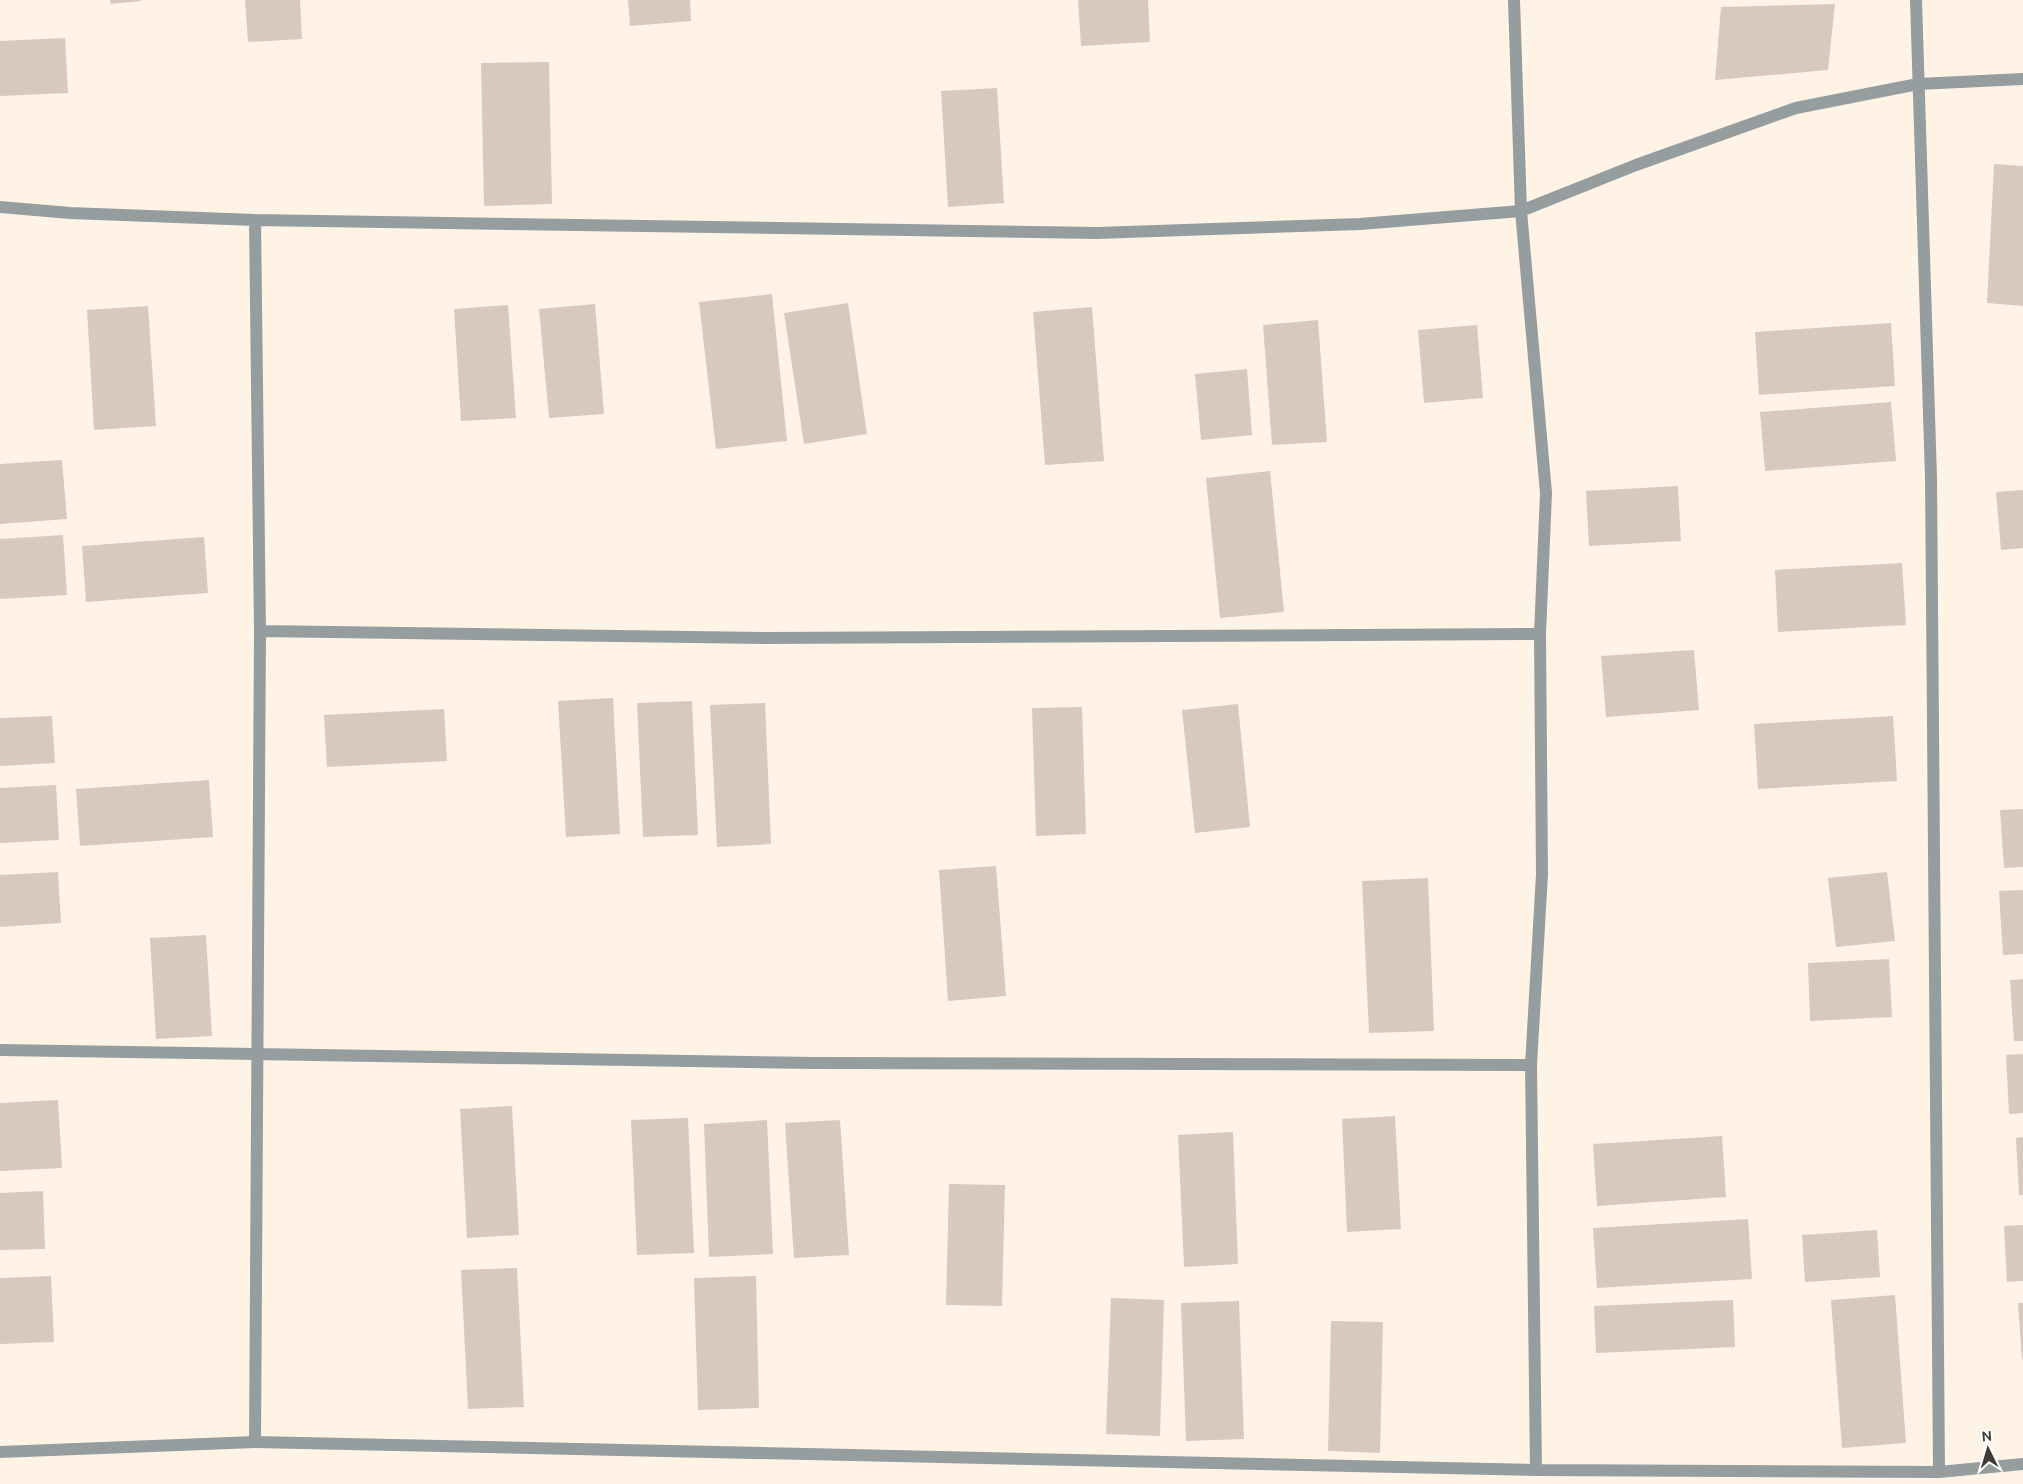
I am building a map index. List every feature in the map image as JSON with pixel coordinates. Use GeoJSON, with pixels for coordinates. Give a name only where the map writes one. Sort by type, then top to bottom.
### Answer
{"type":"FeatureCollection","features":[{"type":"Feature","properties":{"kind":"street"},"geometry":{"type":"LineString","coordinates":[[1514,0],[1521,211],[1546,493],[1540,634],[1542,874],[1531,1065],[1536,1470]]}},
{"type":"Feature","properties":{"kind":"street"},"geometry":{"type":"LineString","coordinates":[[1916,0],[1930,478],[1939,1472]]}},
{"type":"Feature","properties":{"kind":"street"},"geometry":{"type":"LineString","coordinates":[[0,207],[70,213],[255,220],[1097,233],[1360,224],[1521,211],[1636,165],[1796,108],[1918,84],[2023,78]]}},
{"type":"Feature","properties":{"kind":"street"},"geometry":{"type":"LineString","coordinates":[[255,220],[260,632],[255,1442]]}},
{"type":"Feature","properties":{"kind":"street"},"geometry":{"type":"LineString","coordinates":[[260,632],[764,638],[1540,634]]}},
{"type":"Feature","properties":{"kind":"street"},"geometry":{"type":"LineString","coordinates":[[0,1050],[816,1063],[1531,1065]]}},
{"type":"Feature","properties":{"kind":"street"},"geometry":{"type":"LineString","coordinates":[[0,1452],[255,1442],[1536,1470],[1939,1472],[2023,1464]]}},
{"type":"Feature","properties":{"kind":"building"},"geometry":{"type":"Polygon","coordinates":[[[110,0],[141,0],[141,1],[111,4],[110,0]]]}},
{"type":"Feature","properties":{"kind":"building"},"geometry":{"type":"Polygon","coordinates":[[[245,0],[300,0],[302,39],[248,42],[245,0]]]}},
{"type":"Feature","properties":{"kind":"building"},"geometry":{"type":"Polygon","coordinates":[[[628,0],[690,0],[691,21],[630,26],[628,0]]]}},
{"type":"Feature","properties":{"kind":"building"},"geometry":{"type":"Polygon","coordinates":[[[1078,0],[1148,0],[1150,42],[1081,46],[1078,0]]]}},
{"type":"Feature","properties":{"kind":"building"},"geometry":{"type":"Polygon","coordinates":[[[1835,4],[1828,70],[1715,80],[1721,7],[1835,4]]]}},
{"type":"Feature","properties":{"kind":"building"},"geometry":{"type":"Polygon","coordinates":[[[65,38],[68,93],[0,96],[0,41],[65,38]]]}},
{"type":"Feature","properties":{"kind":"building"},"geometry":{"type":"Polygon","coordinates":[[[549,62],[552,204],[484,206],[481,63],[549,62]]]}},
{"type":"Feature","properties":{"kind":"building"},"geometry":{"type":"Polygon","coordinates":[[[997,88],[1004,203],[948,207],[941,91],[997,88]]]}},
{"type":"Feature","properties":{"kind":"building"},"geometry":{"type":"Polygon","coordinates":[[[1994,164],[2023,166],[2023,306],[1987,303],[1994,164]]]}},
{"type":"Feature","properties":{"kind":"building"},"geometry":{"type":"Polygon","coordinates":[[[772,294],[787,441],[716,449],[699,302],[772,294]]]}},
{"type":"Feature","properties":{"kind":"building"},"geometry":{"type":"Polygon","coordinates":[[[848,303],[867,434],[804,444],[784,313],[848,303]]]}},
{"type":"Feature","properties":{"kind":"building"},"geometry":{"type":"Polygon","coordinates":[[[595,304],[604,414],[549,418],[539,309],[595,304]]]}},
{"type":"Feature","properties":{"kind":"building"},"geometry":{"type":"Polygon","coordinates":[[[508,305],[516,418],[461,421],[454,309],[508,305]]]}},
{"type":"Feature","properties":{"kind":"building"},"geometry":{"type":"Polygon","coordinates":[[[148,306],[156,426],[94,430],[87,310],[148,306]]]}},
{"type":"Feature","properties":{"kind":"building"},"geometry":{"type":"Polygon","coordinates":[[[1092,307],[1104,461],[1045,465],[1033,312],[1092,307]]]}},
{"type":"Feature","properties":{"kind":"building"},"geometry":{"type":"Polygon","coordinates":[[[1318,320],[1327,442],[1272,445],[1263,325],[1318,320]]]}},
{"type":"Feature","properties":{"kind":"building"},"geometry":{"type":"Polygon","coordinates":[[[1891,323],[1895,386],[1759,395],[1755,332],[1891,323]]]}},
{"type":"Feature","properties":{"kind":"building"},"geometry":{"type":"Polygon","coordinates":[[[1477,325],[1483,398],[1424,403],[1418,330],[1477,325]]]}},
{"type":"Feature","properties":{"kind":"building"},"geometry":{"type":"Polygon","coordinates":[[[1247,369],[1252,435],[1201,440],[1195,374],[1247,369]]]}},
{"type":"Feature","properties":{"kind":"building"},"geometry":{"type":"Polygon","coordinates":[[[1891,402],[1896,461],[1765,471],[1760,412],[1891,402]]]}},
{"type":"Feature","properties":{"kind":"building"},"geometry":{"type":"Polygon","coordinates":[[[62,460],[67,519],[0,524],[0,464],[62,460]]]}},
{"type":"Feature","properties":{"kind":"building"},"geometry":{"type":"Polygon","coordinates":[[[1270,471],[1284,612],[1220,618],[1206,478],[1270,471]]]}},
{"type":"Feature","properties":{"kind":"building"},"geometry":{"type":"Polygon","coordinates":[[[1678,486],[1681,541],[1589,546],[1586,491],[1678,486]]]}},
{"type":"Feature","properties":{"kind":"building"},"geometry":{"type":"Polygon","coordinates":[[[2023,490],[2023,548],[2001,550],[1996,492],[2023,490]]]}},
{"type":"Feature","properties":{"kind":"building"},"geometry":{"type":"Polygon","coordinates":[[[63,535],[67,595],[0,599],[0,539],[63,535]]]}},
{"type":"Feature","properties":{"kind":"building"},"geometry":{"type":"Polygon","coordinates":[[[204,537],[208,593],[86,602],[82,546],[204,537]]]}},
{"type":"Feature","properties":{"kind":"building"},"geometry":{"type":"Polygon","coordinates":[[[1902,563],[1906,625],[1778,632],[1775,570],[1902,563]]]}},
{"type":"Feature","properties":{"kind":"building"},"geometry":{"type":"Polygon","coordinates":[[[1694,650],[1699,710],[1606,717],[1601,656],[1694,650]]]}},
{"type":"Feature","properties":{"kind":"building"},"geometry":{"type":"Polygon","coordinates":[[[613,698],[620,834],[566,837],[558,701],[613,698]]]}},
{"type":"Feature","properties":{"kind":"building"},"geometry":{"type":"Polygon","coordinates":[[[692,701],[698,835],[643,837],[637,703],[692,701]]]}},
{"type":"Feature","properties":{"kind":"building"},"geometry":{"type":"Polygon","coordinates":[[[765,703],[771,844],[717,847],[710,705],[765,703]]]}},
{"type":"Feature","properties":{"kind":"building"},"geometry":{"type":"Polygon","coordinates":[[[1238,704],[1250,827],[1195,833],[1182,710],[1238,704]]]}},
{"type":"Feature","properties":{"kind":"building"},"geometry":{"type":"Polygon","coordinates":[[[1082,707],[1086,834],[1036,836],[1032,708],[1082,707]]]}},
{"type":"Feature","properties":{"kind":"building"},"geometry":{"type":"Polygon","coordinates":[[[444,709],[447,761],[327,767],[324,715],[444,709]]]}},
{"type":"Feature","properties":{"kind":"building"},"geometry":{"type":"Polygon","coordinates":[[[52,716],[55,763],[0,766],[0,718],[52,716]]]}},
{"type":"Feature","properties":{"kind":"building"},"geometry":{"type":"Polygon","coordinates":[[[1893,716],[1897,781],[1758,789],[1754,724],[1893,716]]]}},
{"type":"Feature","properties":{"kind":"building"},"geometry":{"type":"Polygon","coordinates":[[[209,780],[213,837],[80,846],[76,789],[209,780]]]}},
{"type":"Feature","properties":{"kind":"building"},"geometry":{"type":"Polygon","coordinates":[[[56,785],[59,840],[0,843],[0,788],[56,785]]]}},
{"type":"Feature","properties":{"kind":"building"},"geometry":{"type":"Polygon","coordinates":[[[2023,809],[2023,867],[2004,868],[2000,810],[2023,809]]]}},
{"type":"Feature","properties":{"kind":"building"},"geometry":{"type":"Polygon","coordinates":[[[996,866],[1006,996],[948,1001],[939,870],[996,866]]]}},
{"type":"Feature","properties":{"kind":"building"},"geometry":{"type":"Polygon","coordinates":[[[58,872],[61,923],[0,927],[0,875],[58,872]]]}},
{"type":"Feature","properties":{"kind":"building"},"geometry":{"type":"Polygon","coordinates":[[[1887,872],[1895,941],[1836,947],[1828,878],[1887,872]]]}},
{"type":"Feature","properties":{"kind":"building"},"geometry":{"type":"Polygon","coordinates":[[[1428,878],[1434,1031],[1369,1033],[1362,881],[1428,878]]]}},
{"type":"Feature","properties":{"kind":"building"},"geometry":{"type":"Polygon","coordinates":[[[2023,890],[2023,954],[2003,955],[1999,891],[2023,890]]]}},
{"type":"Feature","properties":{"kind":"building"},"geometry":{"type":"Polygon","coordinates":[[[206,935],[212,1036],[156,1039],[150,938],[206,935]]]}},
{"type":"Feature","properties":{"kind":"building"},"geometry":{"type":"Polygon","coordinates":[[[1889,959],[1892,1017],[1810,1021],[1808,963],[1889,959]]]}},
{"type":"Feature","properties":{"kind":"building"},"geometry":{"type":"Polygon","coordinates":[[[2023,979],[2023,1041],[2014,1041],[2010,980],[2023,979]]]}},
{"type":"Feature","properties":{"kind":"building"},"geometry":{"type":"Polygon","coordinates":[[[2023,1054],[2023,1113],[2009,1114],[2006,1055],[2023,1054]]]}},
{"type":"Feature","properties":{"kind":"building"},"geometry":{"type":"Polygon","coordinates":[[[58,1100],[62,1168],[0,1171],[0,1103],[58,1100]]]}},
{"type":"Feature","properties":{"kind":"building"},"geometry":{"type":"Polygon","coordinates":[[[512,1106],[519,1235],[467,1238],[460,1109],[512,1106]]]}},
{"type":"Feature","properties":{"kind":"building"},"geometry":{"type":"Polygon","coordinates":[[[1395,1116],[1401,1229],[1347,1232],[1342,1119],[1395,1116]]]}},
{"type":"Feature","properties":{"kind":"building"},"geometry":{"type":"Polygon","coordinates":[[[688,1118],[694,1253],[637,1255],[631,1120],[688,1118]]]}},
{"type":"Feature","properties":{"kind":"building"},"geometry":{"type":"Polygon","coordinates":[[[767,1120],[773,1254],[709,1257],[704,1124],[767,1120]]]}},
{"type":"Feature","properties":{"kind":"building"},"geometry":{"type":"Polygon","coordinates":[[[840,1120],[849,1255],[794,1258],[785,1123],[840,1120]]]}},
{"type":"Feature","properties":{"kind":"building"},"geometry":{"type":"Polygon","coordinates":[[[1233,1132],[1238,1264],[1184,1267],[1178,1135],[1233,1132]]]}},
{"type":"Feature","properties":{"kind":"building"},"geometry":{"type":"Polygon","coordinates":[[[1722,1136],[1726,1197],[1597,1206],[1593,1144],[1722,1136]]]}},
{"type":"Feature","properties":{"kind":"building"},"geometry":{"type":"Polygon","coordinates":[[[2023,1137],[2023,1195],[2019,1195],[2016,1138],[2023,1137]]]}},
{"type":"Feature","properties":{"kind":"building"},"geometry":{"type":"Polygon","coordinates":[[[949,1184],[1005,1185],[1002,1306],[946,1305],[949,1184]]]}},
{"type":"Feature","properties":{"kind":"building"},"geometry":{"type":"Polygon","coordinates":[[[43,1191],[45,1249],[0,1250],[0,1193],[43,1191]]]}},
{"type":"Feature","properties":{"kind":"building"},"geometry":{"type":"Polygon","coordinates":[[[1748,1219],[1752,1279],[1597,1288],[1593,1228],[1748,1219]]]}},
{"type":"Feature","properties":{"kind":"building"},"geometry":{"type":"Polygon","coordinates":[[[2023,1225],[2023,1281],[2007,1282],[2004,1226],[2023,1225]]]}},
{"type":"Feature","properties":{"kind":"building"},"geometry":{"type":"Polygon","coordinates":[[[1877,1230],[1880,1277],[1805,1282],[1802,1235],[1877,1230]]]}},
{"type":"Feature","properties":{"kind":"building"},"geometry":{"type":"Polygon","coordinates":[[[517,1268],[524,1407],[468,1409],[461,1270],[517,1268]]]}},
{"type":"Feature","properties":{"kind":"building"},"geometry":{"type":"Polygon","coordinates":[[[51,1276],[54,1342],[0,1344],[0,1278],[51,1276]]]}},
{"type":"Feature","properties":{"kind":"building"},"geometry":{"type":"Polygon","coordinates":[[[756,1276],[759,1408],[698,1410],[694,1278],[756,1276]]]}},
{"type":"Feature","properties":{"kind":"building"},"geometry":{"type":"Polygon","coordinates":[[[1895,1295],[1906,1443],[1842,1448],[1831,1300],[1895,1295]]]}},
{"type":"Feature","properties":{"kind":"building"},"geometry":{"type":"Polygon","coordinates":[[[1111,1298],[1164,1300],[1160,1436],[1106,1434],[1111,1298]]]}},
{"type":"Feature","properties":{"kind":"building"},"geometry":{"type":"Polygon","coordinates":[[[1733,1300],[1735,1347],[1596,1353],[1594,1306],[1733,1300]]]}},
{"type":"Feature","properties":{"kind":"building"},"geometry":{"type":"Polygon","coordinates":[[[1239,1301],[1244,1439],[1186,1441],[1181,1303],[1239,1301]]]}},
{"type":"Feature","properties":{"kind":"building"},"geometry":{"type":"Polygon","coordinates":[[[2018,1303],[2023,1303],[2022,1360],[2018,1303]]]}},
{"type":"Feature","properties":{"kind":"building"},"geometry":{"type":"Polygon","coordinates":[[[1331,1321],[1383,1322],[1380,1453],[1328,1451],[1331,1321]]]}}]}
